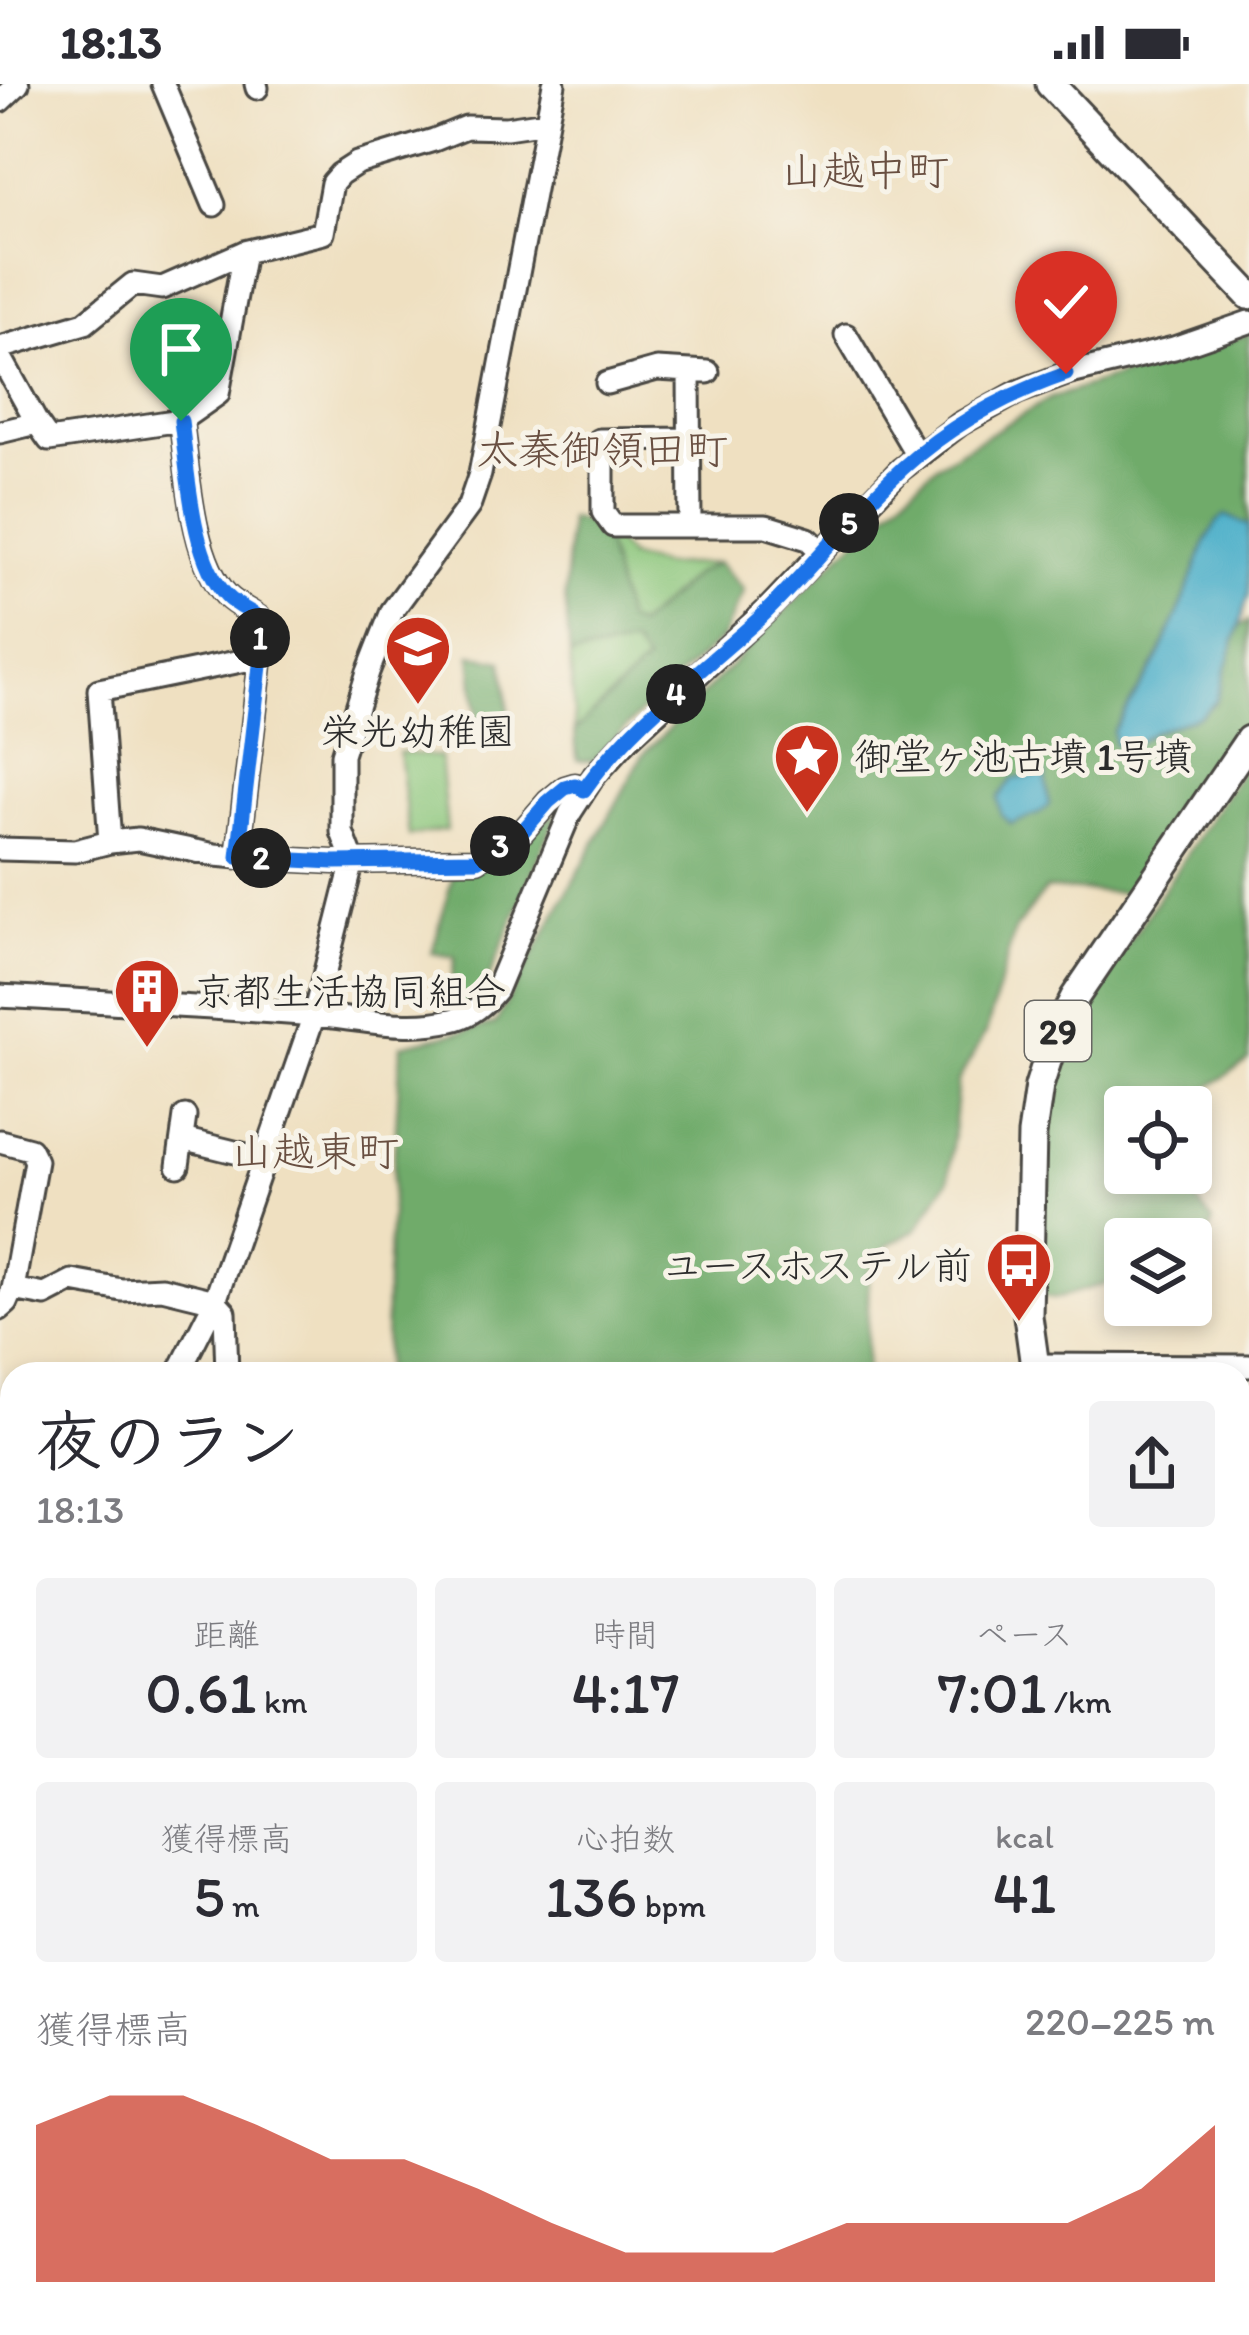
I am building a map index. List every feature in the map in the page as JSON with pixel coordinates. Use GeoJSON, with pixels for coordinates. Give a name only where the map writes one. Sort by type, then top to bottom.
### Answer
{"type":"FeatureCollection","features":[{"type":"Feature","properties":{"kind":"main road"},"geometry":{"type":"LineString","coordinates":[[1050,84],[1249,295]]}},
{"type":"Feature","properties":{"kind":"main road","name":"29"},"geometry":{"type":"LineString","coordinates":[[1034,1362],[1028,1316],[1032,1134],[1039,1086],[1054,1039],[1075,997],[1249,740]]}},
{"type":"Feature","properties":{"kind":"street"},"geometry":{"type":"LineString","coordinates":[[0,101],[18,84]]}},
{"type":"Feature","properties":{"kind":"street"},"geometry":{"type":"LineString","coordinates":[[163,84],[214,205]]}},
{"type":"Feature","properties":{"kind":"street"},"geometry":{"type":"LineString","coordinates":[[184,1362],[215,1301],[314,1015],[353,861],[341,832],[342,755],[368,672],[392,611],[469,506],[480,474],[554,84]]}},
{"type":"Feature","properties":{"kind":"street"},"geometry":{"type":"LineString","coordinates":[[244,252],[218,394],[181,421],[49,440],[0,352],[85,323],[134,284],[161,288],[244,252],[323,233],[332,183],[357,163],[466,127],[546,122]]}},
{"type":"Feature","properties":{"kind":"street"},"geometry":{"type":"LineString","coordinates":[[0,996],[419,1024],[455,1020],[479,1009],[496,990],[584,790],[616,751],[765,613],[917,455],[975,415],[1042,382],[1174,348],[1249,322]]}},
{"type":"Feature","properties":{"kind":"street"},"geometry":{"type":"LineString","coordinates":[[846,335],[917,455]]}},
{"type":"Feature","properties":{"kind":"street"},"geometry":{"type":"LineString","coordinates":[[607,383],[657,369],[699,372],[690,440],[690,526]]}},
{"type":"Feature","properties":{"kind":"street"},"geometry":{"type":"LineString","coordinates":[[181,421],[204,558],[227,596],[260,618],[261,657],[238,857]]}},
{"type":"Feature","properties":{"kind":"street"},"geometry":{"type":"LineString","coordinates":[[0,432],[37,423]]}},
{"type":"Feature","properties":{"kind":"street"},"geometry":{"type":"LineString","coordinates":[[690,440],[599,440],[603,512],[613,526],[766,526],[808,539],[822,553]]}},
{"type":"Feature","properties":{"kind":"street"},"geometry":{"type":"LineString","coordinates":[[110,842],[99,689],[261,657]]}},
{"type":"Feature","properties":{"kind":"street"},"geometry":{"type":"LineString","coordinates":[[0,850],[75,851],[138,839],[238,857],[477,860],[522,832],[565,788],[575,785],[584,790]]}},
{"type":"Feature","properties":{"kind":"street"},"geometry":{"type":"LineString","coordinates":[[178,1166],[183,1128],[263,1160]]}},
{"type":"Feature","properties":{"kind":"street"},"geometry":{"type":"LineString","coordinates":[[0,1142],[30,1149],[36,1161],[6,1299],[45,1295],[72,1281],[122,1290],[162,1288],[215,1301],[225,1312],[227,1362]]}},
{"type":"Feature","properties":{"kind":"green space"},"geometry":{"type":"Polygon","coordinates":[[[1249,334],[1249,525],[1225,516],[1217,522],[1157,660],[1113,731],[1128,749],[1153,732],[1199,716],[1216,702],[1239,626],[1249,621],[1249,725],[1131,893],[1046,889],[1015,929],[986,1033],[958,1081],[949,1179],[917,1229],[888,1245],[869,1271],[866,1362],[385,1362],[401,1045],[495,1024],[643,755],[841,554],[938,464],[1051,398],[1249,334]]]}},
{"type":"Feature","properties":{"kind":"green space"},"geometry":{"type":"Polygon","coordinates":[[[569,519],[601,523],[626,621],[639,626],[695,574],[718,563],[744,590],[722,638],[593,761],[577,760],[575,731],[646,662],[632,644],[570,656],[565,596],[569,519]]]}},
{"type":"Feature","properties":{"kind":"green space"},"geometry":{"type":"Polygon","coordinates":[[[601,523],[629,557],[663,565],[718,563],[695,574],[639,626],[625,621],[601,523]]]}},
{"type":"Feature","properties":{"kind":"green space"},"geometry":{"type":"Polygon","coordinates":[[[632,644],[647,662],[575,731],[570,656],[632,644]]]}},
{"type":"Feature","properties":{"kind":"green space"},"geometry":{"type":"Polygon","coordinates":[[[471,655],[503,661],[511,732],[479,735],[471,655]]]}},
{"type":"Feature","properties":{"kind":"green space"},"geometry":{"type":"Polygon","coordinates":[[[399,752],[440,757],[447,830],[409,836],[399,752]]]}},
{"type":"Feature","properties":{"kind":"green space"},"geometry":{"type":"Polygon","coordinates":[[[1249,759],[1249,1060],[1211,1086],[1104,1086],[1104,1194],[1191,1194],[1210,1218],[1104,1218],[1104,1284],[1057,1298],[1041,1296],[1044,1138],[1056,1072],[1090,1002],[1249,759]]]}},
{"type":"Feature","properties":{"kind":"green space"},"geometry":{"type":"Polygon","coordinates":[[[558,812],[487,982],[476,1000],[447,1009],[455,957],[432,953],[454,871],[478,868],[558,812]]]}},
{"type":"Feature","properties":{"kind":"water"},"geometry":{"type":"Polygon","coordinates":[[[1225,515],[1249,525],[1249,594],[1216,701],[1199,716],[1153,732],[1128,749],[1114,744],[1113,731],[1157,661],[1205,543],[1225,515]]]}},
{"type":"Feature","properties":{"kind":"water"},"geometry":{"type":"Polygon","coordinates":[[[1045,774],[1049,805],[1011,824],[1001,815],[998,798],[1013,779],[1045,774]]]}},
{"type":"Feature","properties":{"kind":"place","name":"栄光幼稚園"},"geometry":{"type":"Point","coordinates":[418,707]}},
{"type":"Feature","properties":{"kind":"place","name":"御堂ヶ池古墳 1号墳"},"geometry":{"type":"Point","coordinates":[807,815]}},
{"type":"Feature","properties":{"kind":"place","name":"京都生活協同組合"},"geometry":{"type":"Point","coordinates":[147,1050]}},
{"type":"Feature","properties":{"kind":"place","name":"ユースホステル前"},"geometry":{"type":"Point","coordinates":[1019,1324]}},
{"type":"Feature","properties":{"kind":"district","name":"山越中町"},"geometry":{"type":"Point","coordinates":[865,170]}},
{"type":"Feature","properties":{"kind":"district","name":"太秦御領田町"},"geometry":{"type":"Point","coordinates":[602,449]}},
{"type":"Feature","properties":{"kind":"district","name":"山越東町"},"geometry":{"type":"Point","coordinates":[315,1151]}},
{"type":"Feature","properties":{"kind":"route"},"geometry":{"type":"LineString","coordinates":[[181,421],[204,558],[227,596],[260,618],[261,657],[238,857],[334,862],[477,860],[522,832],[565,788],[575,785],[584,790],[616,751],[765,613],[917,455],[975,415],[1066,374]]}}]}
